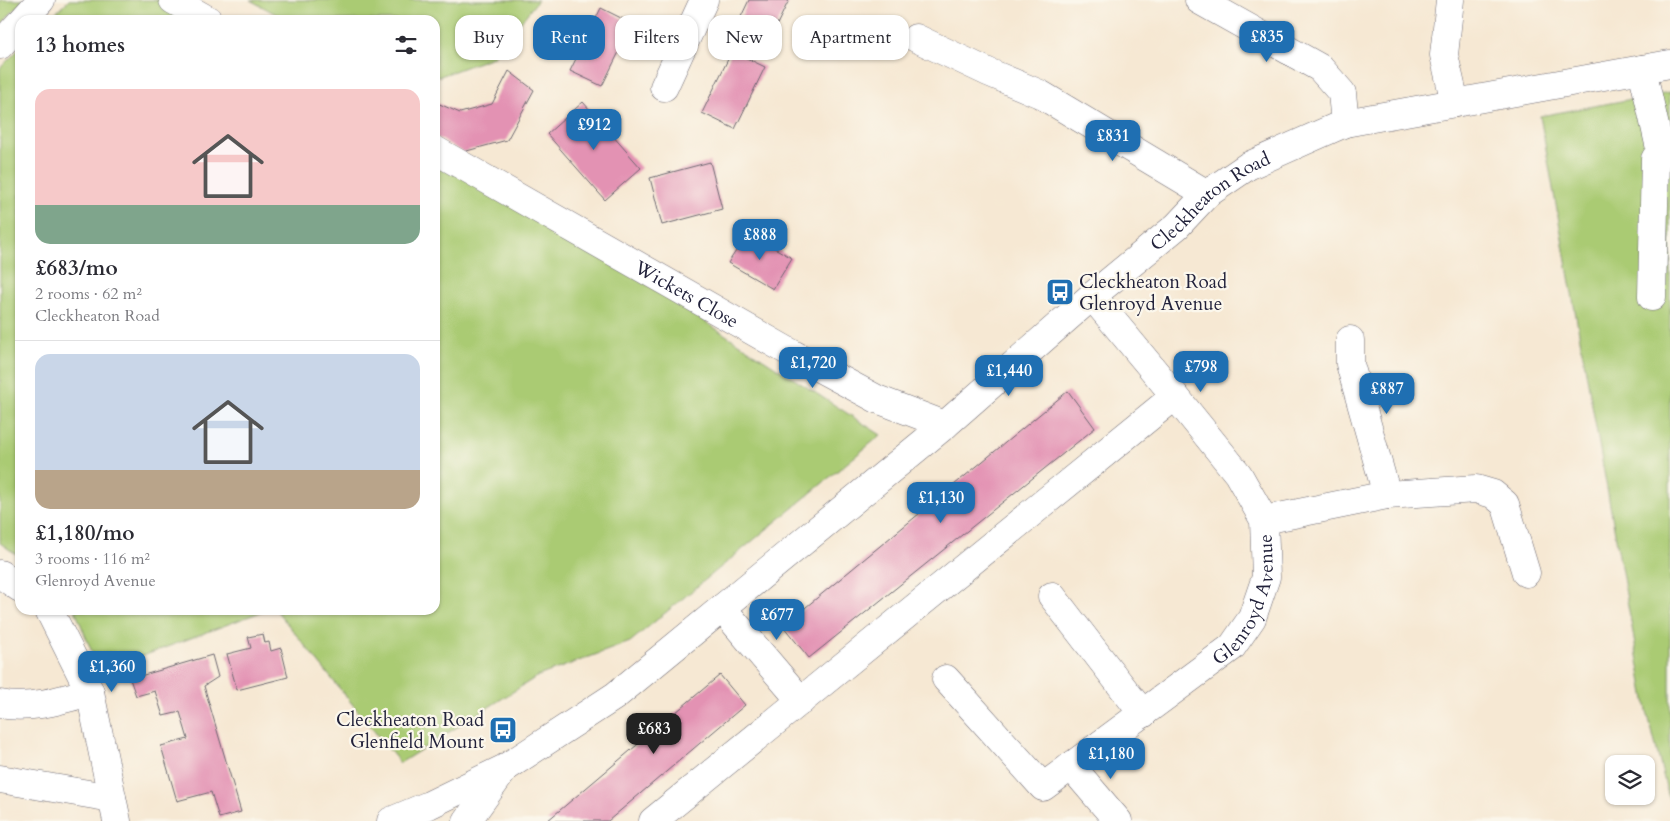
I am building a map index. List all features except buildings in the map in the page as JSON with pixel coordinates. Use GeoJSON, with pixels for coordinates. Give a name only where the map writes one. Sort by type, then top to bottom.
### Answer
{"type":"FeatureCollection","features":[{"type":"Feature","properties":{"kind":"street"},"geometry":{"type":"LineString","coordinates":[[28,15],[41,0]]}},
{"type":"Feature","properties":{"kind":"street"},"geometry":{"type":"LineString","coordinates":[[173,0],[199,15]]}},
{"type":"Feature","properties":{"kind":"street"},"geometry":{"type":"LineString","coordinates":[[664,87],[704,0]]}},
{"type":"Feature","properties":{"kind":"street"},"geometry":{"type":"LineString","coordinates":[[1198,0],[1320,68],[1342,93],[1345,123]]}},
{"type":"Feature","properties":{"kind":"street"},"geometry":{"type":"LineString","coordinates":[[1450,0],[1444,55],[1455,103]]}},
{"type":"Feature","properties":{"kind":"street"},"geometry":{"type":"LineString","coordinates":[[0,45],[15,28]]}},
{"type":"Feature","properties":{"kind":"street"},"geometry":{"type":"LineString","coordinates":[[916,38],[1040,94],[1207,194]]}},
{"type":"Feature","properties":{"kind":"street","name":"Cleckheaton Road"},"geometry":{"type":"LineString","coordinates":[[391,821],[429,805],[505,768],[615,696],[945,425],[1092,296],[1177,226],[1207,194],[1248,166],[1345,123],[1670,64]]}},
{"type":"Feature","properties":{"kind":"street"},"geometry":{"type":"LineString","coordinates":[[1642,69],[1659,144],[1666,150],[1655,159],[1652,298]]}},
{"type":"Feature","properties":{"kind":"street","name":"Wickets Close"},"geometry":{"type":"LineString","coordinates":[[440,153],[704,304],[877,399],[945,425]]}},
{"type":"Feature","properties":{"kind":"street","name":"Glenroyd Avenue"},"geometry":{"type":"LineString","coordinates":[[946,679],[1043,787],[1232,647],[1252,618],[1266,577],[1264,520],[1238,474],[1092,296]]}},
{"type":"Feature","properties":{"kind":"street"},"geometry":{"type":"LineString","coordinates":[[1350,340],[1350,364],[1386,495]]}},
{"type":"Feature","properties":{"kind":"street"},"geometry":{"type":"LineString","coordinates":[[653,821],[1175,396]]}},
{"type":"Feature","properties":{"kind":"street"},"geometry":{"type":"LineString","coordinates":[[1264,520],[1386,495],[1476,489],[1493,494],[1505,504],[1526,574]]}},
{"type":"Feature","properties":{"kind":"street"},"geometry":{"type":"LineString","coordinates":[[0,574],[15,584]]}},
{"type":"Feature","properties":{"kind":"street"},"geometry":{"type":"LineString","coordinates":[[1052,596],[1143,714]]}},
{"type":"Feature","properties":{"kind":"street"},"geometry":{"type":"LineString","coordinates":[[722,608],[801,701]]}},
{"type":"Feature","properties":{"kind":"street"},"geometry":{"type":"LineString","coordinates":[[0,779],[115,810],[90,692],[51,615]]}},
{"type":"Feature","properties":{"kind":"street"},"geometry":{"type":"LineString","coordinates":[[0,704],[10,706],[33,705],[90,692]]}},
{"type":"Feature","properties":{"kind":"street"},"geometry":{"type":"LineString","coordinates":[[1071,766],[1118,821]]}},
{"type":"Feature","properties":{"kind":"street","name":"Cleckheaton Road"},"geometry":{"type":"LineString","coordinates":[[467,821],[505,768]]}},
{"type":"Feature","properties":{"kind":"green space"},"geometry":{"type":"Polygon","coordinates":[[[0,0],[23,0],[0,26],[0,0]]]}},
{"type":"Feature","properties":{"kind":"green space"},"geometry":{"type":"Polygon","coordinates":[[[69,0],[170,0],[197,15],[53,15],[69,0]]]}},
{"type":"Feature","properties":{"kind":"green space"},"geometry":{"type":"Polygon","coordinates":[[[250,0],[538,0],[523,19],[523,15],[455,15],[455,60],[485,60],[440,76],[440,15],[278,15],[250,0]]]}},
{"type":"Feature","properties":{"kind":"green space"},"geometry":{"type":"Polygon","coordinates":[[[15,53],[15,554],[0,543],[0,68],[15,53]]]}},
{"type":"Feature","properties":{"kind":"green space"},"geometry":{"type":"Polygon","coordinates":[[[1670,92],[1670,803],[1647,711],[1540,116],[1670,92]]]}},
{"type":"Feature","properties":{"kind":"green space"},"geometry":{"type":"Polygon","coordinates":[[[440,153],[468,169],[881,435],[630,642],[538,676],[400,763],[280,615],[440,615],[440,153]]]}},
{"type":"Feature","properties":{"kind":"green space"},"geometry":{"type":"Polygon","coordinates":[[[77,615],[253,615],[100,672],[77,615]]]}},
{"type":"Feature","properties":{"kind":"place","name":"Cleckheaton Road Glenroyd Avenue"},"geometry":{"type":"Point","coordinates":[1060,292]}},
{"type":"Feature","properties":{"kind":"place","name":"Cleckheaton Road Glenfield Mount"},"geometry":{"type":"Point","coordinates":[503,730]}}]}
